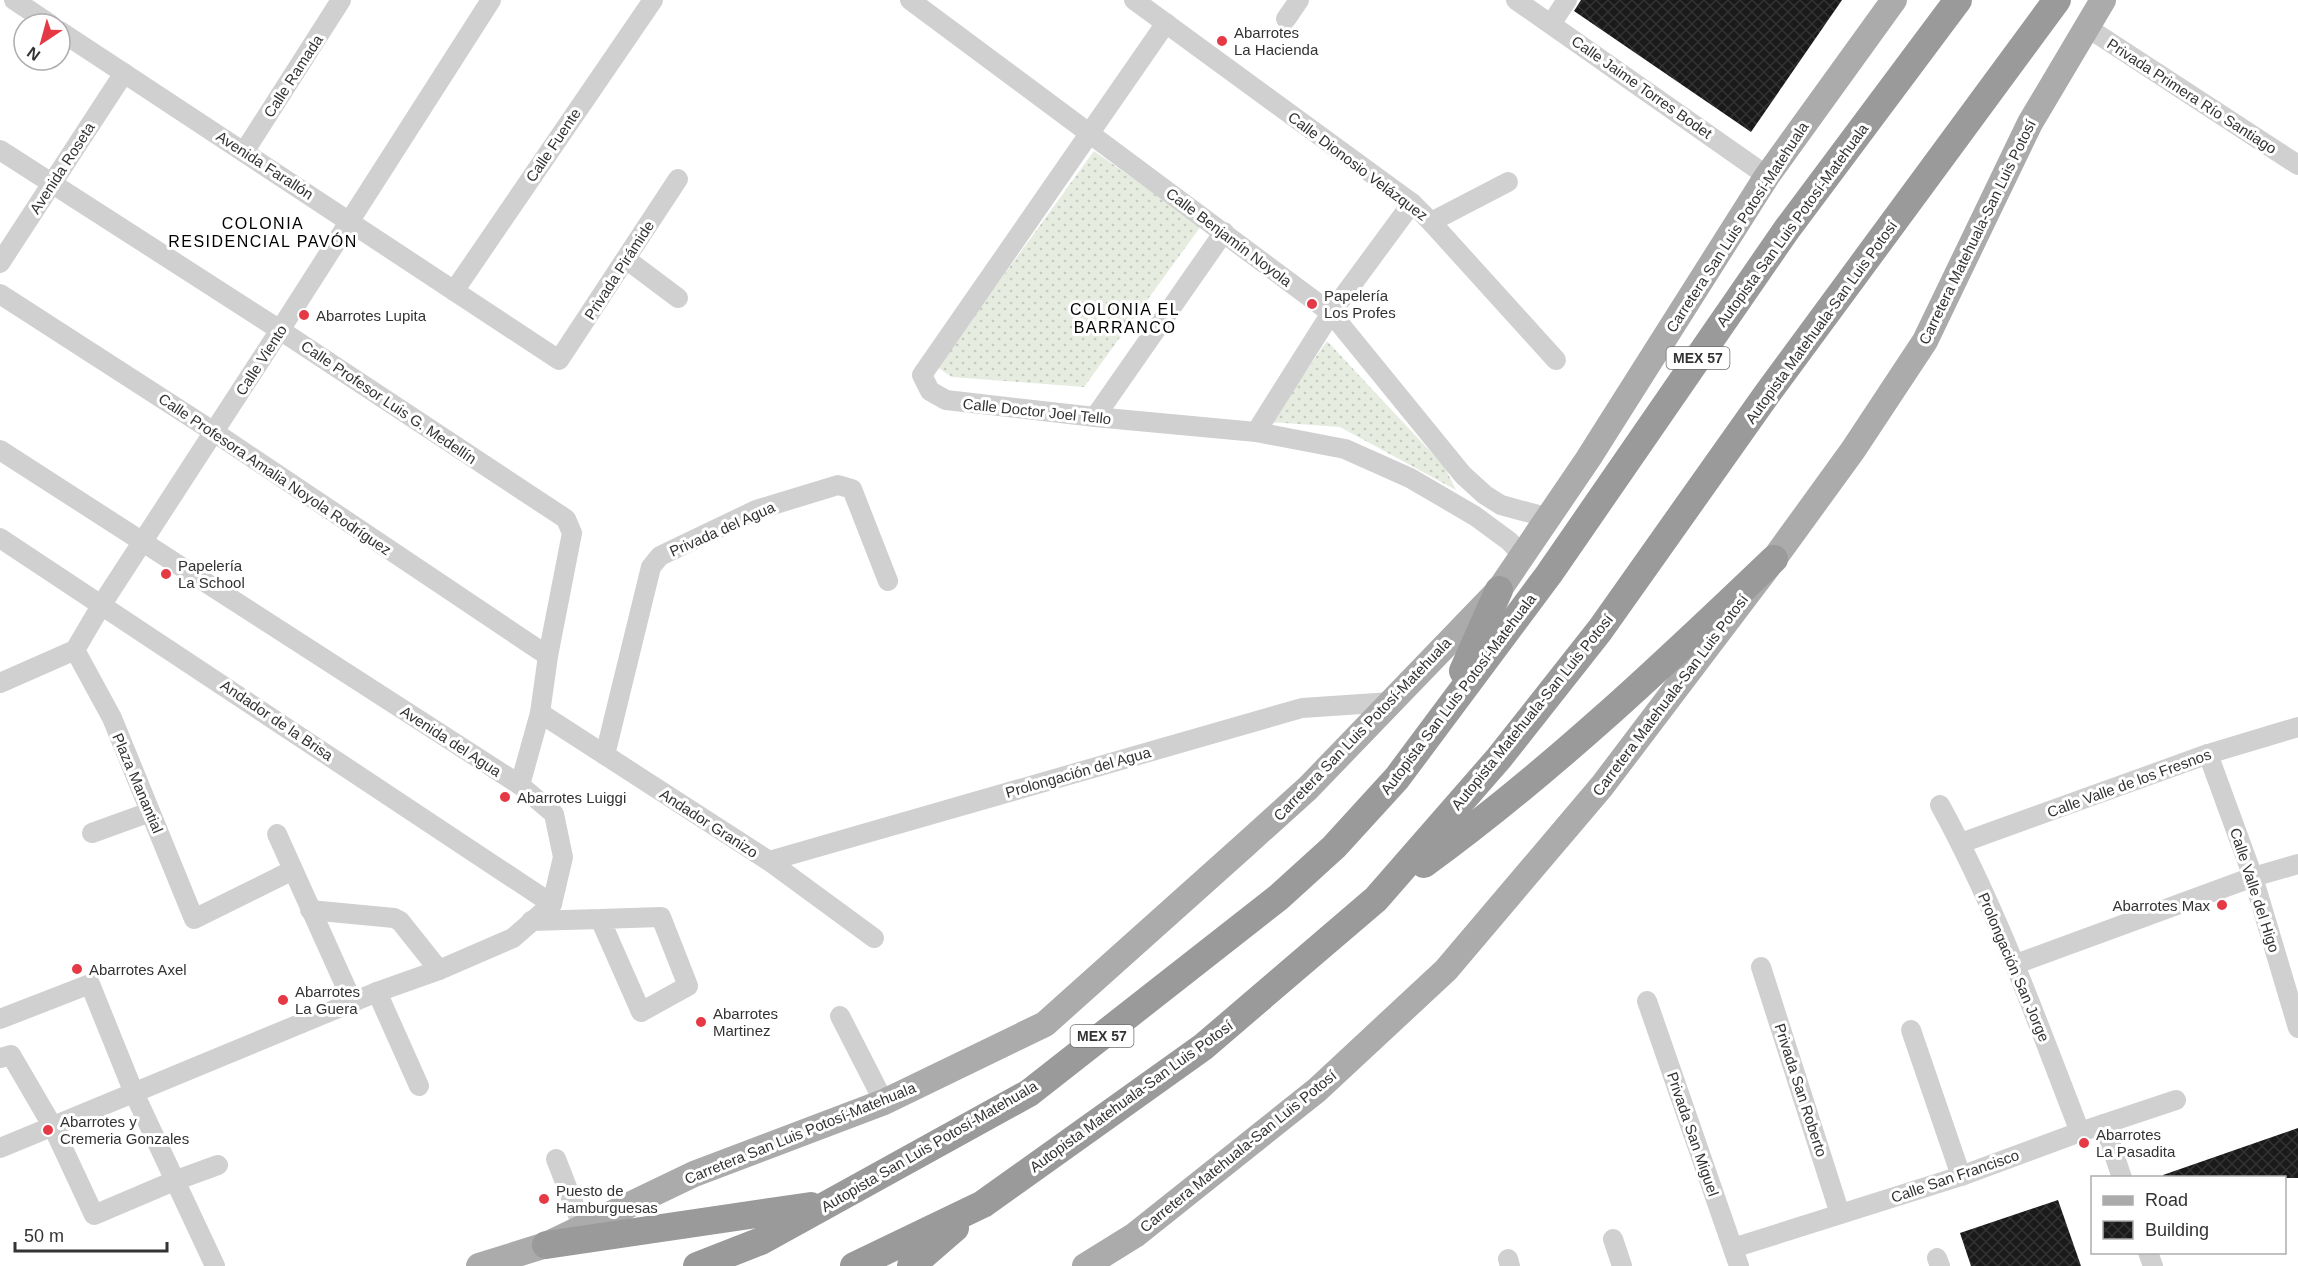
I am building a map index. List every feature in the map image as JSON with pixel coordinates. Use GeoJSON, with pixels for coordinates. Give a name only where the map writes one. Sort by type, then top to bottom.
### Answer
{"type":"FeatureCollection","features":[{"type":"Feature","properties":{"kind":"highway","name":"Autopista San Luis Potosí-Matehuala"},"geometry":{"type":"LineString","coordinates":[[697,1266],[761,1241],[1029,1093],[1279,897],[1334,847],[1397,777],[1549,574],[1787,228],[1958,0]]}},
{"type":"Feature","properties":{"kind":"highway","name":"Autopista Matehuala-San Luis Potosí"},"geometry":{"type":"LineString","coordinates":[[854,1266],[982,1204],[1203,1047],[1376,899],[1499,758],[1600,630],[1767,394],[2057,0]]}},
{"type":"Feature","properties":{"kind":"highway"},"geometry":{"type":"LineString","coordinates":[[1376,899],[1448,846],[1547,767],[1694,635],[1774,559]]}},
{"type":"Feature","properties":{"kind":"highway"},"geometry":{"type":"LineString","coordinates":[[1442,718],[1499,590]]}},
{"type":"Feature","properties":{"kind":"highway"},"geometry":{"type":"LineString","coordinates":[[546,1245],[828,1204]]}},
{"type":"Feature","properties":{"kind":"highway"},"geometry":{"type":"LineString","coordinates":[[911,1266],[982,1204]]}},
{"type":"Feature","properties":{"kind":"main road","name":"Carretera Matehuala-San Luis Potosí"},"geometry":{"type":"LineString","coordinates":[[1086,1266],[1135,1235],[1317,1090],[1446,970],[1602,786],[1774,559],[1853,450],[1925,341],[2030,123],[2085,26],[2103,0]]}},
{"type":"Feature","properties":{"kind":"main road","name":"Carretera San Luis Potosí-Matehuala"},"geometry":{"type":"LineString","coordinates":[[479,1266],[546,1245],[694,1174],[884,1102],[1045,1024],[1308,788],[1499,590],[1549,518],[1767,176],[1891,3]]}},
{"type":"Feature","properties":{"kind":"street"},"geometry":{"type":"LineString","coordinates":[[14,0],[32,12]]}},
{"type":"Feature","properties":{"kind":"street","name":"Calle Ramada"},"geometry":{"type":"LineString","coordinates":[[244,152],[341,0]]}},
{"type":"Feature","properties":{"kind":"street","name":"Calle Viento"},"geometry":{"type":"LineString","coordinates":[[75,650],[102,604],[491,0]]}},
{"type":"Feature","properties":{"kind":"street","name":"Calle Fuente"},"geometry":{"type":"LineString","coordinates":[[454,291],[653,0]]}},
{"type":"Feature","properties":{"kind":"street","name":"Calle Benjamín Noyola"},"geometry":{"type":"LineString","coordinates":[[910,0],[1331,313],[1463,476],[1485,495],[1501,505],[1549,518]]}},
{"type":"Feature","properties":{"kind":"street","name":"Calle Dionosio Velázquez"},"geometry":{"type":"LineString","coordinates":[[1134,0],[1412,203],[1556,360]]}},
{"type":"Feature","properties":{"kind":"street"},"geometry":{"type":"LineString","coordinates":[[1286,19],[1299,0]]}},
{"type":"Feature","properties":{"kind":"street","name":"Calle Jaime Torres Bodet"},"geometry":{"type":"LineString","coordinates":[[1516,0],[1767,176]]}},
{"type":"Feature","properties":{"kind":"street"},"geometry":{"type":"LineString","coordinates":[[1551,24],[1568,0]]}},
{"type":"Feature","properties":{"kind":"street","name":"Calle Doctor Joel Tello"},"geometry":{"type":"LineString","coordinates":[[1166,23],[922,375],[930,391],[946,400],[1256,432],[1345,448],[1410,478],[1493,527],[1523,556]]}},
{"type":"Feature","properties":{"kind":"street","name":"Privada Primera Río Santiago"},"geometry":{"type":"LineString","coordinates":[[2085,26],[2298,165]]}},
{"type":"Feature","properties":{"kind":"street","name":"Avenida Farallón"},"geometry":{"type":"LineString","coordinates":[[72,39],[559,360]]}},
{"type":"Feature","properties":{"kind":"street","name":"Avenida Roseta"},"geometry":{"type":"LineString","coordinates":[[0,263],[124,73]]}},
{"type":"Feature","properties":{"kind":"street","name":"Calle Profesor Luis G. Medellín"},"geometry":{"type":"LineString","coordinates":[[0,150],[51,185],[280,330],[566,519],[572,533],[548,656]]}},
{"type":"Feature","properties":{"kind":"street","name":"Privada Pirámide"},"geometry":{"type":"LineString","coordinates":[[559,360],[678,179]]}},
{"type":"Feature","properties":{"kind":"street"},"geometry":{"type":"LineString","coordinates":[[1431,222],[1508,182]]}},
{"type":"Feature","properties":{"kind":"street"},"geometry":{"type":"LineString","coordinates":[[1256,432],[1331,313],[1412,203]]}},
{"type":"Feature","properties":{"kind":"street"},"geometry":{"type":"LineString","coordinates":[[1095,417],[1224,232]]}},
{"type":"Feature","properties":{"kind":"street"},"geometry":{"type":"LineString","coordinates":[[626,259],[678,298]]}},
{"type":"Feature","properties":{"kind":"street","name":"Calle Profesora Amalia Noyola Rodríguez"},"geometry":{"type":"LineString","coordinates":[[0,294],[214,432],[548,656]]}},
{"type":"Feature","properties":{"kind":"street","name":"Avenida del Agua"},"geometry":{"type":"LineString","coordinates":[[0,450],[519,785],[554,814],[563,857],[552,904]]}},
{"type":"Feature","properties":{"kind":"street","name":"Privada del Agua"},"geometry":{"type":"LineString","coordinates":[[605,755],[651,567],[660,556],[756,510],[838,485],[852,489],[888,581]]}},
{"type":"Feature","properties":{"kind":"street","name":"Andador de la Brisa"},"geometry":{"type":"LineString","coordinates":[[0,538],[552,904]]}},
{"type":"Feature","properties":{"kind":"street"},"geometry":{"type":"LineString","coordinates":[[1,681],[75,650]]}},
{"type":"Feature","properties":{"kind":"street","name":"Plaza Manantial"},"geometry":{"type":"LineString","coordinates":[[75,650],[112,718],[194,919],[293,870]]}},
{"type":"Feature","properties":{"kind":"street"},"geometry":{"type":"LineString","coordinates":[[519,785],[540,713],[548,656]]}},
{"type":"Feature","properties":{"kind":"street","name":"Prolongación del Agua"},"geometry":{"type":"LineString","coordinates":[[768,861],[1302,708],[1391,702]]}},
{"type":"Feature","properties":{"kind":"street","name":"Andador Granizo"},"geometry":{"type":"LineString","coordinates":[[540,713],[768,861],[874,938]]}},
{"type":"Feature","properties":{"kind":"street","name":"Calle Valle de los Fresnos"},"geometry":{"type":"LineString","coordinates":[[1960,843],[2208,754],[2298,727]]}},
{"type":"Feature","properties":{"kind":"street","name":"Calle Valle del Higo"},"geometry":{"type":"LineString","coordinates":[[2208,754],[2253,877],[2298,1028]]}},
{"type":"Feature","properties":{"kind":"street","name":"Prolongación San Jorge"},"geometry":{"type":"LineString","coordinates":[[1940,805],[2016,964],[2080,1132]]}},
{"type":"Feature","properties":{"kind":"street"},"geometry":{"type":"LineString","coordinates":[[92,833],[150,812]]}},
{"type":"Feature","properties":{"kind":"street"},"geometry":{"type":"LineString","coordinates":[[277,834],[353,1004]]}},
{"type":"Feature","properties":{"kind":"street"},"geometry":{"type":"LineString","coordinates":[[2016,964],[2253,877],[2298,864]]}},
{"type":"Feature","properties":{"kind":"street"},"geometry":{"type":"LineString","coordinates":[[0,1148],[513,938],[552,904]]}},
{"type":"Feature","properties":{"kind":"street"},"geometry":{"type":"LineString","coordinates":[[310,910],[394,918],[400,921],[439,970]]}},
{"type":"Feature","properties":{"kind":"street"},"geometry":{"type":"LineString","coordinates":[[531,921],[661,917],[688,986],[641,1012],[600,919]]}},
{"type":"Feature","properties":{"kind":"street","name":"Privada San Roberto"},"geometry":{"type":"LineString","coordinates":[[1761,967],[1840,1214]]}},
{"type":"Feature","properties":{"kind":"street"},"geometry":{"type":"LineString","coordinates":[[0,1019],[90,984],[134,1093],[215,1266]]}},
{"type":"Feature","properties":{"kind":"street"},"geometry":{"type":"LineString","coordinates":[[377,992],[419,1086]]}},
{"type":"Feature","properties":{"kind":"street","name":"Privada San Miguel"},"geometry":{"type":"LineString","coordinates":[[1647,1001],[1736,1257]]}},
{"type":"Feature","properties":{"kind":"street"},"geometry":{"type":"LineString","coordinates":[[840,1016],[884,1102]]}},
{"type":"Feature","properties":{"kind":"street"},"geometry":{"type":"LineString","coordinates":[[1911,1030],[1961,1176]]}},
{"type":"Feature","properties":{"kind":"street"},"geometry":{"type":"LineString","coordinates":[[0,1058],[11,1055],[53,1126],[94,1215],[174,1180],[218,1165]]}},
{"type":"Feature","properties":{"kind":"street","name":"Calle San Francisco"},"geometry":{"type":"LineString","coordinates":[[1736,1257],[1840,1214],[1961,1176],[2080,1132],[2176,1100]]}},
{"type":"Feature","properties":{"kind":"street"},"geometry":{"type":"LineString","coordinates":[[2104,1124],[2121,1176]]}},
{"type":"Feature","properties":{"kind":"street"},"geometry":{"type":"LineString","coordinates":[[556,1159],[583,1228]]}},
{"type":"Feature","properties":{"kind":"street"},"geometry":{"type":"LineString","coordinates":[[1613,1239],[1622,1266]]}},
{"type":"Feature","properties":{"kind":"shaded area"},"geometry":{"type":"Polygon","coordinates":[[[1094,151],[1201,226],[1084,387],[952,377],[937,367],[1094,151]]]}},
{"type":"Feature","properties":{"kind":"shaded area"},"geometry":{"type":"Polygon","coordinates":[[[1327,341],[1444,466],[1456,490],[1340,427],[1271,422],[1327,341]]]}},
{"type":"Feature","properties":{"kind":"building"},"geometry":{"type":"Polygon","coordinates":[[[1581,0],[1842,0],[1751,132],[1574,11],[1581,0]]]}},
{"type":"Feature","properties":{"kind":"building"},"geometry":{"type":"Polygon","coordinates":[[[2298,1128],[2298,1178],[2163,1175],[2298,1128]]]}},
{"type":"Feature","properties":{"kind":"building"},"geometry":{"type":"Polygon","coordinates":[[[2058,1200],[2081,1266],[1971,1266],[1960,1233],[2058,1200]]]}},
{"type":"Feature","properties":{"kind":"place","name":"Abarrotes La Hacienda"},"geometry":{"type":"Point","coordinates":[1222,41]}},
{"type":"Feature","properties":{"kind":"place","name":"Papelería Los Profes"},"geometry":{"type":"Point","coordinates":[1312,304]}},
{"type":"Feature","properties":{"kind":"place","name":"Abarrotes Lupita"},"geometry":{"type":"Point","coordinates":[304,315]}},
{"type":"Feature","properties":{"kind":"place","name":"Papelería La School"},"geometry":{"type":"Point","coordinates":[166,574]}},
{"type":"Feature","properties":{"kind":"place","name":"Abarrotes Luiggi"},"geometry":{"type":"Point","coordinates":[505,797]}},
{"type":"Feature","properties":{"kind":"place","name":"Abarrotes Max"},"geometry":{"type":"Point","coordinates":[2222,905]}},
{"type":"Feature","properties":{"kind":"place","name":"Abarrotes Axel"},"geometry":{"type":"Point","coordinates":[77,969]}},
{"type":"Feature","properties":{"kind":"place","name":"Abarrotes La Guera"},"geometry":{"type":"Point","coordinates":[283,1000]}},
{"type":"Feature","properties":{"kind":"place","name":"Abarrotes Martinez"},"geometry":{"type":"Point","coordinates":[701,1022]}},
{"type":"Feature","properties":{"kind":"place","name":"Abarrotes y Cremeria Gonzales"},"geometry":{"type":"Point","coordinates":[48,1130]}},
{"type":"Feature","properties":{"kind":"place","name":"Abarrotes La Pasadita"},"geometry":{"type":"Point","coordinates":[2084,1143]}},
{"type":"Feature","properties":{"kind":"place","name":"Puesto de Hamburguesas"},"geometry":{"type":"Point","coordinates":[544,1199]}},
{"type":"Feature","properties":{"kind":"district","name":"COLONIA RESIDENCIAL PAVÓN"},"geometry":{"type":"Point","coordinates":[263,232]}},
{"type":"Feature","properties":{"kind":"district","name":"COLONIA EL BARRANCO"},"geometry":{"type":"Point","coordinates":[1125,318]}}]}
